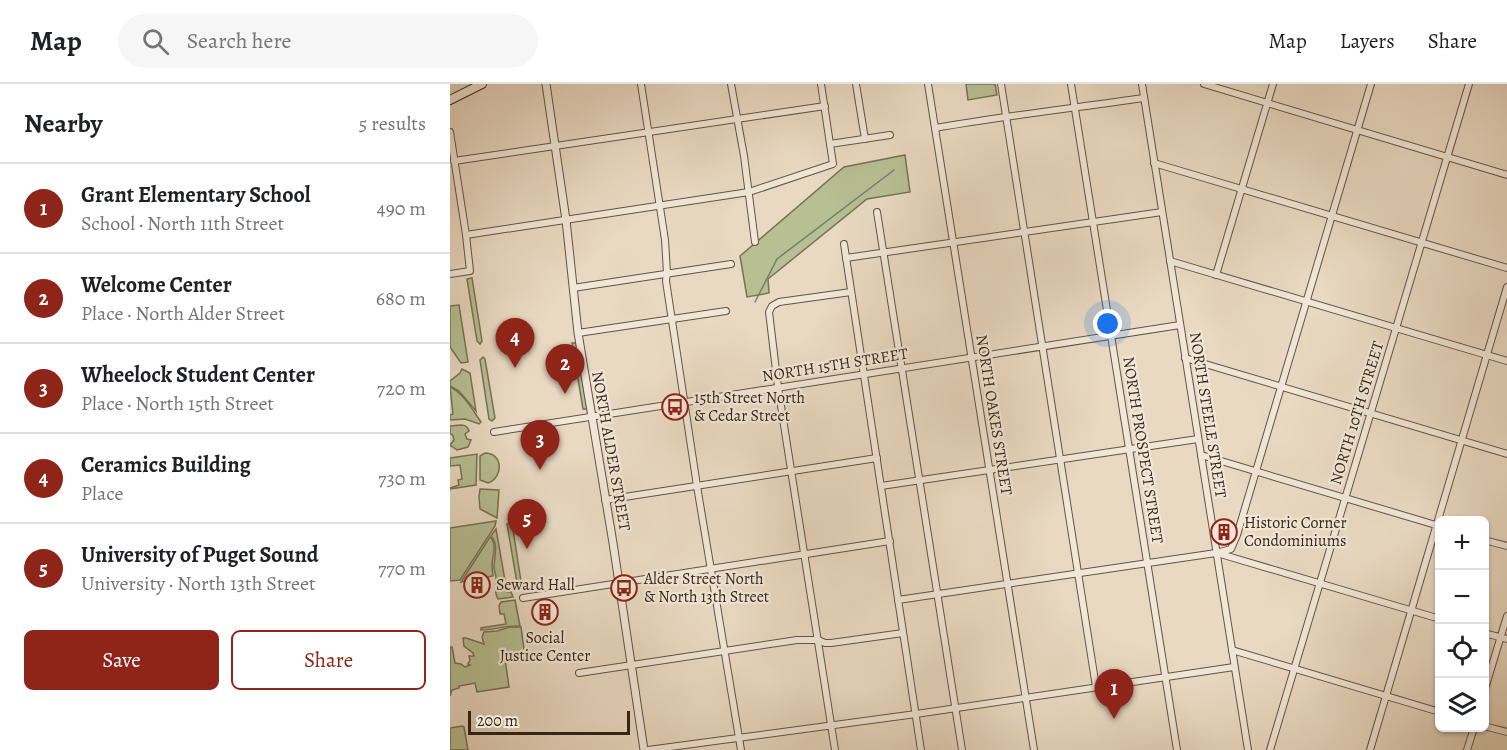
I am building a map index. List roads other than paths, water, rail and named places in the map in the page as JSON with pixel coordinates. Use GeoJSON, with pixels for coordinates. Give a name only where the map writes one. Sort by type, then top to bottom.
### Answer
{"type":"FeatureCollection","features":[{"type":"Feature","properties":{"kind":"main road"},"geometry":{"type":"LineString","coordinates":[[450,100],[482,84]]}},
{"type":"Feature","properties":{"kind":"street","name":"NORTH ALDER STREET"},"geometry":{"type":"LineString","coordinates":[[546,84],[566,220],[578,333],[619,582],[630,665],[646,750]]}},
{"type":"Feature","properties":{"kind":"street"},"geometry":{"type":"LineString","coordinates":[[641,84],[665,240],[666,281],[684,403],[741,750]]}},
{"type":"Feature","properties":{"kind":"street"},"geometry":{"type":"LineString","coordinates":[[731,84],[755,242]]}},
{"type":"Feature","properties":{"kind":"street"},"geometry":{"type":"LineString","coordinates":[[466,235],[749,192],[833,164],[821,84]]}},
{"type":"Feature","properties":{"kind":"street"},"geometry":{"type":"LineString","coordinates":[[856,84],[865,139]]}},
{"type":"Feature","properties":{"kind":"street","name":"NORTH OAKES STREET"},"geometry":{"type":"LineString","coordinates":[[928,84],[1034,750]]}},
{"type":"Feature","properties":{"kind":"street"},"geometry":{"type":"LineString","coordinates":[[1001,84],[1096,687]]}},
{"type":"Feature","properties":{"kind":"street","name":"NORTH PROSPECT STREET"},"geometry":{"type":"LineString","coordinates":[[1071,84],[1177,750]]}},
{"type":"Feature","properties":{"kind":"street","name":"NORTH STEELE STREET"},"geometry":{"type":"LineString","coordinates":[[1142,84],[1249,750]]}},
{"type":"Feature","properties":{"kind":"street"},"geometry":{"type":"LineString","coordinates":[[1204,84],[1507,175]]}},
{"type":"Feature","properties":{"kind":"street"},"geometry":{"type":"LineString","coordinates":[[1216,274],[1273,84]]}},
{"type":"Feature","properties":{"kind":"street"},"geometry":{"type":"LineString","coordinates":[[898,600],[1232,549],[1371,84]]}},
{"type":"Feature","properties":{"kind":"street","name":"NORTH 10TH STREET"},"geometry":{"type":"LineString","coordinates":[[1270,750],[1469,84]]}},
{"type":"Feature","properties":{"kind":"street"},"geometry":{"type":"LineString","coordinates":[[935,128],[1144,98]]}},
{"type":"Feature","properties":{"kind":"street"},"geometry":{"type":"LineString","coordinates":[[454,161],[825,106]]}},
{"type":"Feature","properties":{"kind":"street"},"geometry":{"type":"LineString","coordinates":[[450,132],[470,271],[450,274]]}},
{"type":"Feature","properties":{"kind":"street"},"geometry":{"type":"LineString","coordinates":[[830,144],[890,135]]}},
{"type":"Feature","properties":{"kind":"street"},"geometry":{"type":"LineString","coordinates":[[1154,164],[1507,268]]}},
{"type":"Feature","properties":{"kind":"street"},"geometry":{"type":"LineString","coordinates":[[450,188],[458,187]]}},
{"type":"Feature","properties":{"kind":"street"},"geometry":{"type":"LineString","coordinates":[[877,212],[962,750]]}},
{"type":"Feature","properties":{"kind":"street"},"geometry":{"type":"LineString","coordinates":[[846,258],[1162,212]]}},
{"type":"Feature","properties":{"kind":"street"},"geometry":{"type":"LineString","coordinates":[[844,244],[921,750]]}},
{"type":"Feature","properties":{"kind":"street"},"geometry":{"type":"LineString","coordinates":[[1170,261],[1507,361]]}},
{"type":"Feature","properties":{"kind":"street"},"geometry":{"type":"LineString","coordinates":[[573,288],[731,264]]}},
{"type":"Feature","properties":{"kind":"street"},"geometry":{"type":"LineString","coordinates":[[1441,516],[1507,286]]}},
{"type":"Feature","properties":{"kind":"street"},"geometry":{"type":"LineString","coordinates":[[835,750],[769,316],[772,306],[779,302],[851,292]]}},
{"type":"Feature","properties":{"kind":"street"},"geometry":{"type":"LineString","coordinates":[[578,333],[726,311]]}},
{"type":"Feature","properties":{"kind":"street","name":"NORTH 15TH STREET"},"geometry":{"type":"LineString","coordinates":[[494,432],[1180,325]]}},
{"type":"Feature","properties":{"kind":"street"},"geometry":{"type":"LineString","coordinates":[[1185,358],[1507,454]]}},
{"type":"Feature","properties":{"kind":"street"},"geometry":{"type":"LineString","coordinates":[[881,486],[1198,439]]}},
{"type":"Feature","properties":{"kind":"street"},"geometry":{"type":"LineString","coordinates":[[1201,455],[1435,525]]}},
{"type":"Feature","properties":{"kind":"street"},"geometry":{"type":"LineString","coordinates":[[605,500],[877,458]]}},
{"type":"Feature","properties":{"kind":"street"},"geometry":{"type":"LineString","coordinates":[[1370,750],[1435,535]]}},
{"type":"Feature","properties":{"kind":"street"},"geometry":{"type":"LineString","coordinates":[[523,597],[890,541]]}},
{"type":"Feature","properties":{"kind":"street"},"geometry":{"type":"LineString","coordinates":[[1489,541],[1507,546]]}},
{"type":"Feature","properties":{"kind":"street"},"geometry":{"type":"LineString","coordinates":[[1216,553],[1435,617]]}},
{"type":"Feature","properties":{"kind":"street"},"geometry":{"type":"LineString","coordinates":[[1489,681],[1504,638],[1507,616]]}},
{"type":"Feature","properties":{"kind":"street"},"geometry":{"type":"LineString","coordinates":[[579,674],[797,640],[818,640],[831,643],[903,633]]}},
{"type":"Feature","properties":{"kind":"street"},"geometry":{"type":"LineString","coordinates":[[1489,634],[1504,638]]}},
{"type":"Feature","properties":{"kind":"street"},"geometry":{"type":"LineString","coordinates":[[1232,650],[1435,711]]}},
{"type":"Feature","properties":{"kind":"street"},"geometry":{"type":"LineString","coordinates":[[646,750],[916,714],[1234,667]]}},
{"type":"Feature","properties":{"kind":"street"},"geometry":{"type":"LineString","coordinates":[[1489,727],[1507,732]]}},
{"type":"Feature","properties":{"kind":"street"},"geometry":{"type":"LineString","coordinates":[[1467,750],[1473,732]]}},
{"type":"Feature","properties":{"kind":"waterway"},"geometry":{"type":"LineString","coordinates":[[755,302],[777,259],[894,170]]}},
{"type":"Feature","properties":{"kind":"place","name":"Ceramics Building"},"geometry":{"type":"Point","coordinates":[515,368]}},
{"type":"Feature","properties":{"kind":"place","name":"Welcome Center"},"geometry":{"type":"Point","coordinates":[565,394]}},
{"type":"Feature","properties":{"kind":"place","name":"15th Street North & Cedar Street"},"geometry":{"type":"Point","coordinates":[675,407]}},
{"type":"Feature","properties":{"kind":"place","name":"Wheelock Student Center"},"geometry":{"type":"Point","coordinates":[540,470]}},
{"type":"Feature","properties":{"kind":"place","name":"Historic Corner Condominiums"},"geometry":{"type":"Point","coordinates":[1224,532]}},
{"type":"Feature","properties":{"kind":"place","name":"University of Puget Sound"},"geometry":{"type":"Point","coordinates":[527,549]}},
{"type":"Feature","properties":{"kind":"place","name":"Seward Hall"},"geometry":{"type":"Point","coordinates":[477,585]}},
{"type":"Feature","properties":{"kind":"place","name":"Alder Street North & North 13th Street"},"geometry":{"type":"Point","coordinates":[624,588]}},
{"type":"Feature","properties":{"kind":"place","name":"Social Justice Center"},"geometry":{"type":"Point","coordinates":[545,612]}},
{"type":"Feature","properties":{"kind":"place","name":"Grant Elementary School"},"geometry":{"type":"Point","coordinates":[1114,719]}}]}
